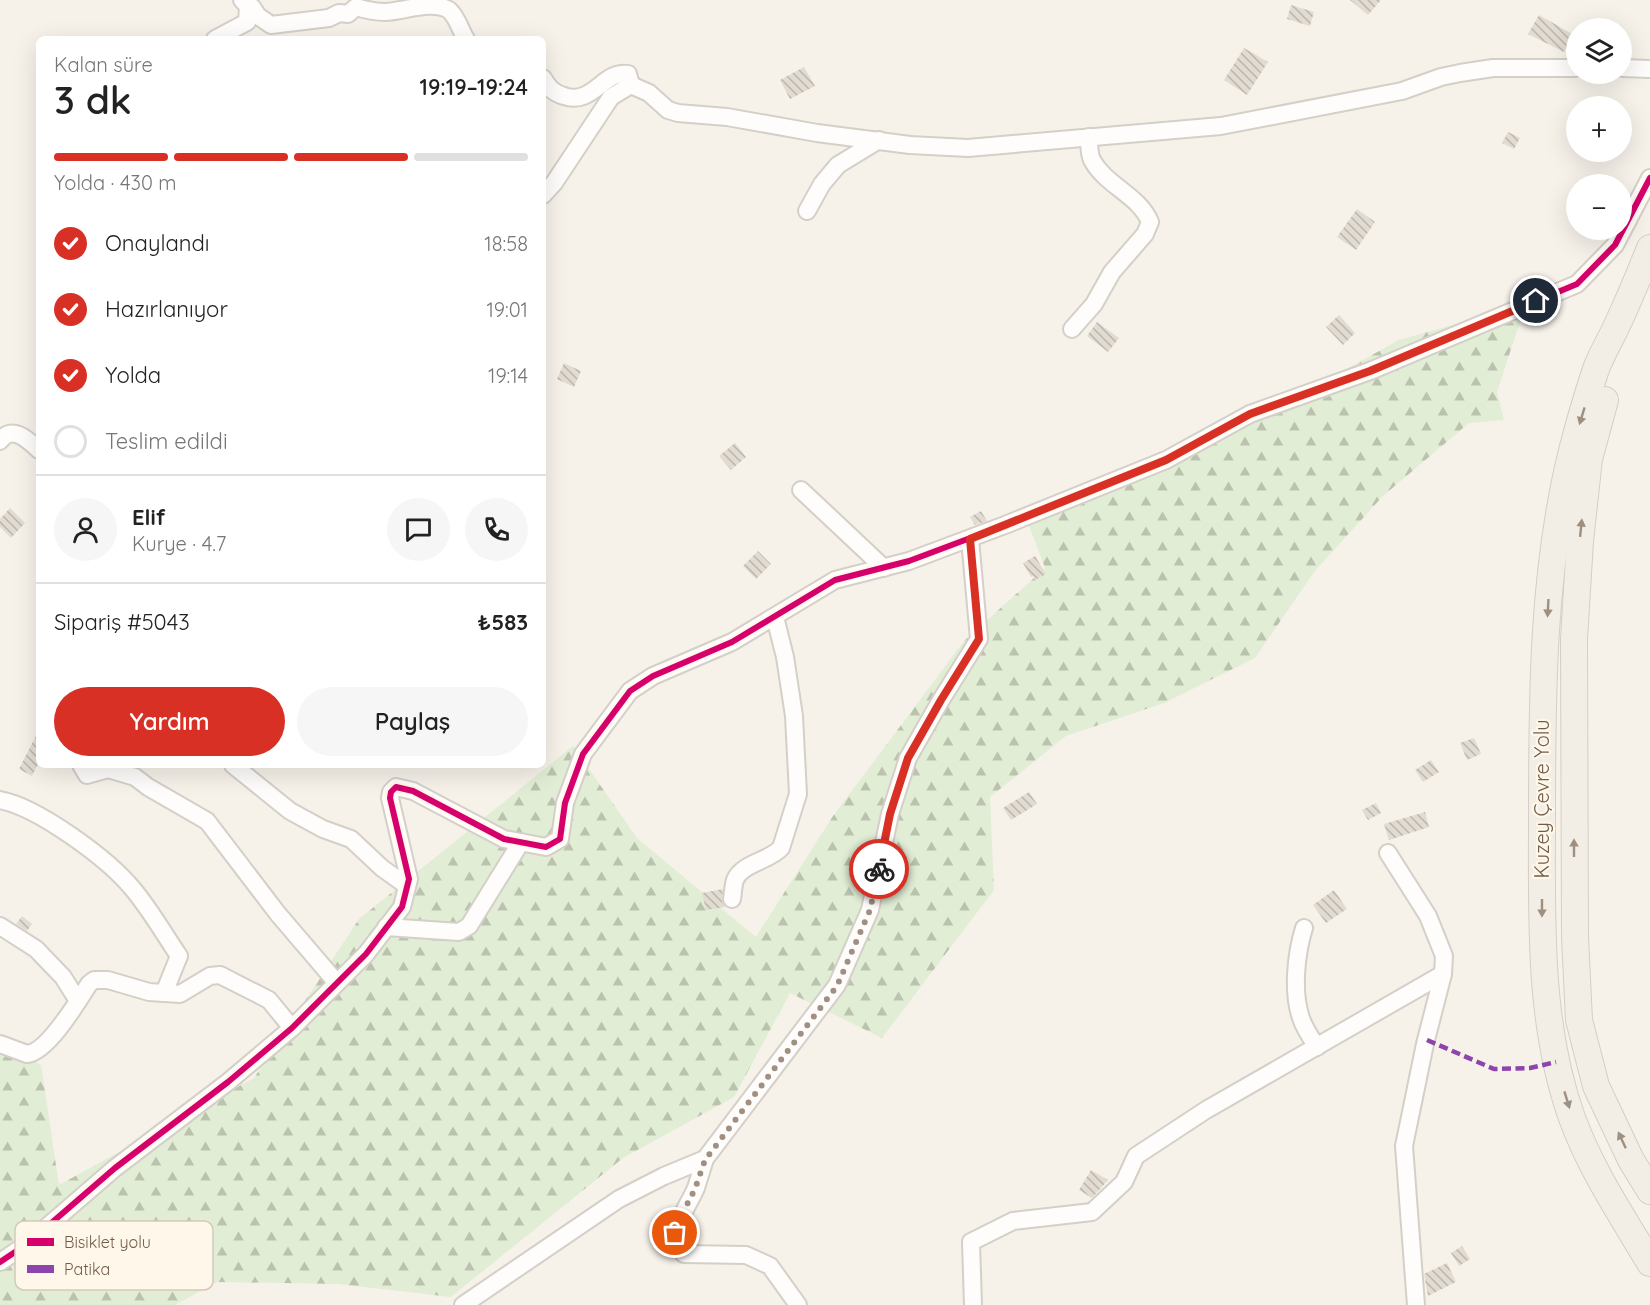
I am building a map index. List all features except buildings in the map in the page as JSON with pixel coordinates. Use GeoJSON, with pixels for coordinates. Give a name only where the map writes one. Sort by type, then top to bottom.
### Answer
{"type":"FeatureCollection","features":[{"type":"Feature","properties":{"kind":"main road","name":"Kuzey Çevre Yolu"},"geometry":{"type":"LineString","coordinates":[[1650,248],[1594,377],[1572,449],[1557,524],[1549,589],[1542,723],[1542,928],[1547,1006],[1556,1062],[1573,1119],[1598,1176],[1650,1263]]}},
{"type":"Feature","properties":{"kind":"main road","name":"Kuzey Çevre Yolu"},"geometry":{"type":"LineString","coordinates":[[1618,323],[1614,366],[1589,459],[1580,541],[1574,639],[1575,937],[1579,1020],[1596,1086],[1631,1160],[1650,1191]]}},
{"type":"Feature","properties":{"kind":"street"},"geometry":{"type":"LineString","coordinates":[[220,36],[247,21],[245,3]]}},
{"type":"Feature","properties":{"kind":"street"},"geometry":{"type":"LineString","coordinates":[[245,3],[271,25],[328,18],[339,13],[348,14],[356,8],[386,12],[416,4],[433,4],[449,10],[464,36]]}},
{"type":"Feature","properties":{"kind":"street"},"geometry":{"type":"LineString","coordinates":[[631,85],[649,93],[668,110],[678,113],[727,117],[879,141],[968,148],[1173,132],[1244,123],[1298,110],[1414,88],[1441,77],[1480,70],[1515,67],[1566,68]]}},
{"type":"Feature","properties":{"kind":"street"},"geometry":{"type":"LineString","coordinates":[[1632,68],[1650,69]]}},
{"type":"Feature","properties":{"kind":"street"},"geometry":{"type":"LineString","coordinates":[[546,82],[555,92],[575,99],[591,93],[618,75],[628,74],[631,85]]}},
{"type":"Feature","properties":{"kind":"street"},"geometry":{"type":"LineString","coordinates":[[546,192],[611,97],[631,85]]}},
{"type":"Feature","properties":{"kind":"street"},"geometry":{"type":"LineString","coordinates":[[1072,329],[1094,304],[1112,272],[1145,234],[1150,222],[1147,214],[1135,200],[1117,186],[1092,159],[1089,137]]}},
{"type":"Feature","properties":{"kind":"street"},"geometry":{"type":"LineString","coordinates":[[807,211],[822,184],[838,165],[879,141]]}},
{"type":"Feature","properties":{"kind":"street"},"geometry":{"type":"LineString","coordinates":[[54,1221],[115,1168],[228,1082],[292,1028],[366,954],[402,907],[409,879],[390,798],[391,792],[396,787],[413,792],[504,839],[546,848],[560,838],[565,803],[583,754],[630,691],[653,676],[732,642],[835,580],[909,561],[970,539],[1166,460],[1250,414],[1370,371],[1577,284],[1615,245],[1650,178]]}},
{"type":"Feature","properties":{"kind":"street"},"geometry":{"type":"LineString","coordinates":[[0,441],[7,433],[13,432],[21,435],[36,448]]}},
{"type":"Feature","properties":{"kind":"street"},"geometry":{"type":"LineString","coordinates":[[801,490],[884,568]]}},
{"type":"Feature","properties":{"kind":"street"},"geometry":{"type":"LineString","coordinates":[[791,1300],[770,1266],[746,1255],[684,1254],[674,1242],[675,1233],[705,1160],[837,986],[870,910],[890,814],[908,758],[979,639],[970,539]]}},
{"type":"Feature","properties":{"kind":"street"},"geometry":{"type":"LineString","coordinates":[[732,899],[735,880],[741,871],[776,854],[782,848],[798,794],[794,716],[785,657],[775,616]]}},
{"type":"Feature","properties":{"kind":"street"},"geometry":{"type":"LineString","coordinates":[[83,768],[87,775],[108,769],[135,777],[207,821],[278,914],[337,983]]}},
{"type":"Feature","properties":{"kind":"street"},"geometry":{"type":"LineString","coordinates":[[237,768],[290,811],[323,829],[351,839],[382,868],[407,886]]}},
{"type":"Feature","properties":{"kind":"street"},"geometry":{"type":"LineString","coordinates":[[0,800],[42,818],[81,844],[131,886],[179,956],[164,993]]}},
{"type":"Feature","properties":{"kind":"street"},"geometry":{"type":"LineString","coordinates":[[386,927],[459,932],[469,926],[520,842]]}},
{"type":"Feature","properties":{"kind":"street"},"geometry":{"type":"LineString","coordinates":[[1388,854],[1428,916],[1444,956],[1443,974],[1425,1044],[1404,1146],[1416,1305]]}},
{"type":"Feature","properties":{"kind":"street"},"geometry":{"type":"LineString","coordinates":[[0,926],[36,950],[63,977],[78,1001]]}},
{"type":"Feature","properties":{"kind":"street"},"geometry":{"type":"LineString","coordinates":[[1304,928],[1298,968],[1298,1006],[1301,1020],[1317,1047]]}},
{"type":"Feature","properties":{"kind":"street"},"geometry":{"type":"LineString","coordinates":[[973,1305],[971,1242],[1012,1221],[1092,1212],[1124,1182],[1136,1156],[1206,1110],[1443,974]]}},
{"type":"Feature","properties":{"kind":"street"},"geometry":{"type":"LineString","coordinates":[[0,1044],[32,1054],[52,1037],[94,980],[108,980],[149,992],[180,994],[210,976],[220,975],[269,999],[292,1028]]}},
{"type":"Feature","properties":{"kind":"street"},"geometry":{"type":"LineString","coordinates":[[463,1305],[619,1199],[664,1176],[705,1160]]}},
{"type":"Feature","properties":{"kind":"street"},"geometry":{"type":"LineString","coordinates":[[0,1262],[15,1252]]}},
{"type":"Feature","properties":{"kind":"green space"},"geometry":{"type":"Polygon","coordinates":[[[1541,300],[1520,322],[1497,392],[1504,420],[1469,423],[1383,496],[1314,572],[1255,658],[1164,703],[1066,736],[990,797],[994,890],[882,1038],[790,993],[734,1097],[623,1158],[451,1297],[338,1284],[217,1282],[213,1284],[213,1221],[15,1221],[15,1290],[202,1290],[175,1305],[0,1305],[0,1042],[41,1065],[59,1185],[254,1078],[359,919],[573,746],[637,838],[756,937],[833,816],[964,641],[1045,568],[1028,523],[1185,458],[1399,340],[1541,300]]]}},
{"type":"Feature","properties":{"kind":"marked path"},"geometry":{"type":"LineString","coordinates":[[1427,1040],[1494,1069],[1530,1068],[1556,1062]]}},
{"type":"Feature","properties":{"kind":"cycle path"},"geometry":{"type":"LineString","coordinates":[[54,1221],[115,1168],[228,1082],[292,1028],[366,954],[402,907],[409,879],[390,798],[391,792],[396,787],[413,791],[504,839],[546,847],[560,839],[565,803],[583,754],[630,691],[653,676],[732,642],[835,580],[909,561],[1005,525],[1166,460],[1250,414],[1370,371],[1577,284],[1615,245],[1650,178]]}},
{"type":"Feature","properties":{"kind":"cycle path"},"geometry":{"type":"LineString","coordinates":[[0,1262],[15,1252]]}},
{"type":"Feature","properties":{"kind":"way so far"},"geometry":{"type":"LineString","coordinates":[[675,1233],[705,1160],[837,986],[870,910],[879,869]]}},
{"type":"Feature","properties":{"kind":"route"},"geometry":{"type":"LineString","coordinates":[[879,869],[890,814],[908,758],[979,639],[970,539],[1166,460],[1250,414],[1370,371],[1536,301]]}}]}
